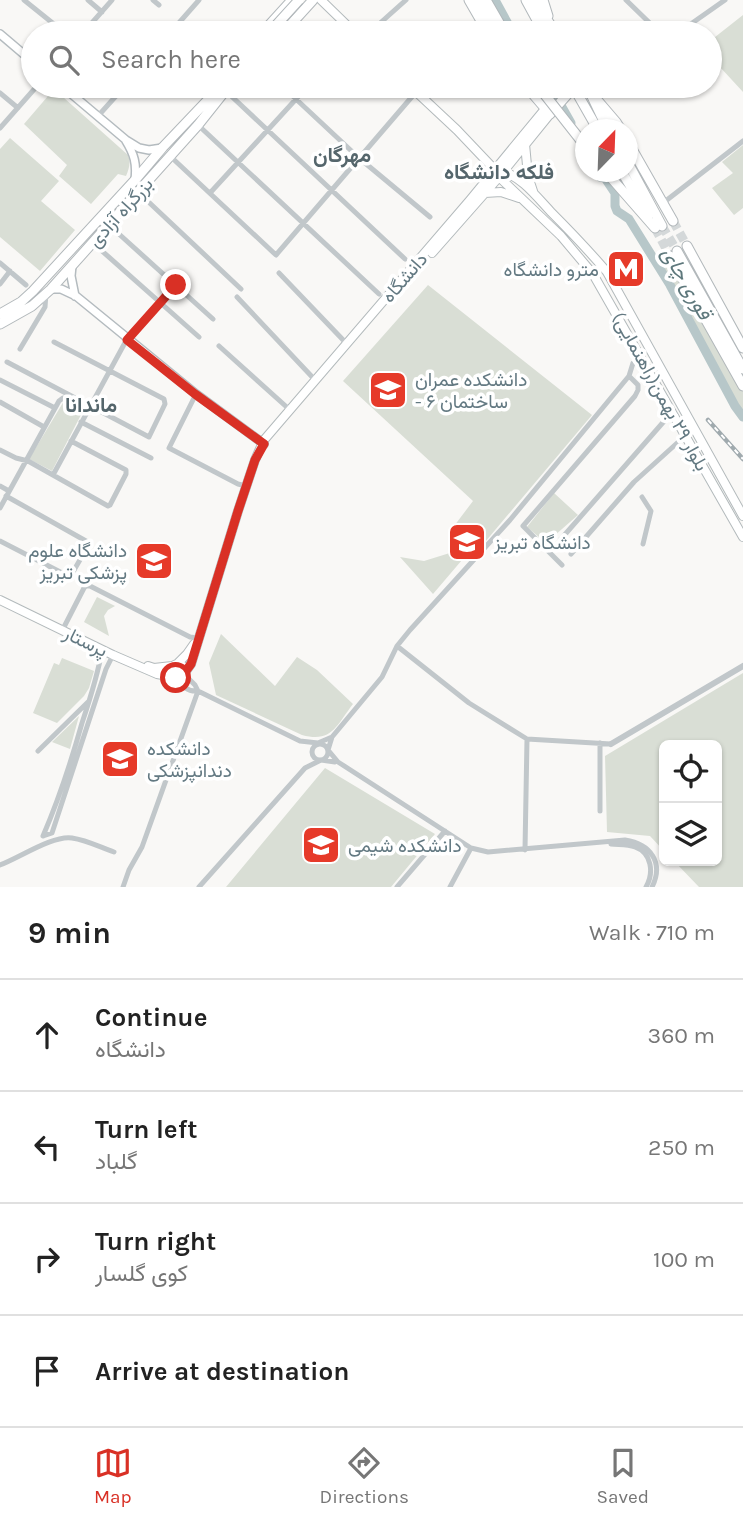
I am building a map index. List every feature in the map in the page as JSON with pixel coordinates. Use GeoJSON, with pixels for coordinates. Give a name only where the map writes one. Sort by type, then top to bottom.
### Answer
{"type":"FeatureCollection","features":[{"type":"Feature","properties":{"kind":"highway"},"geometry":{"type":"LineString","coordinates":[[282,21],[292,0]]}},
{"type":"Feature","properties":{"kind":"highway"},"geometry":{"type":"LineString","coordinates":[[285,21],[299,0]]}},
{"type":"Feature","properties":{"kind":"highway"},"geometry":{"type":"LineString","coordinates":[[287,21],[306,0]]}},
{"type":"Feature","properties":{"kind":"highway"},"geometry":{"type":"LineString","coordinates":[[289,21],[313,0]]}},
{"type":"Feature","properties":{"kind":"highway"},"geometry":{"type":"LineString","coordinates":[[469,0],[481,21]]}},
{"type":"Feature","properties":{"kind":"highway"},"geometry":{"type":"LineString","coordinates":[[477,0],[488,21]]}},
{"type":"Feature","properties":{"kind":"highway"},"geometry":{"type":"LineString","coordinates":[[486,0],[498,21]]}},
{"type":"Feature","properties":{"kind":"highway"},"geometry":{"type":"LineString","coordinates":[[526,0],[543,21]]}},
{"type":"Feature","properties":{"kind":"highway"},"geometry":{"type":"LineString","coordinates":[[534,0],[546,21]]}},
{"type":"Feature","properties":{"kind":"highway"},"geometry":{"type":"LineString","coordinates":[[543,0],[548,21]]}},
{"type":"Feature","properties":{"kind":"highway","name":"بزرگراه آزادی"},"geometry":{"type":"LineString","coordinates":[[0,314],[21,302],[33,291],[163,147],[215,98]]}},
{"type":"Feature","properties":{"kind":"highway"},"geometry":{"type":"LineString","coordinates":[[536,98],[547,112],[562,98]]}},
{"type":"Feature","properties":{"kind":"highway"},"geometry":{"type":"LineString","coordinates":[[547,98],[575,133]]}},
{"type":"Feature","properties":{"kind":"highway"},"geometry":{"type":"LineString","coordinates":[[581,98],[592,119]]}},
{"type":"Feature","properties":{"kind":"highway"},"geometry":{"type":"LineString","coordinates":[[596,98],[604,119]]}},
{"type":"Feature","properties":{"kind":"highway"},"geometry":{"type":"LineString","coordinates":[[599,98],[614,119]]}},
{"type":"Feature","properties":{"kind":"highway","name":"بزرگراه آزادی"},"geometry":{"type":"LineString","coordinates":[[0,324],[24,311],[49,291],[198,125],[211,102]]}},
{"type":"Feature","properties":{"kind":"highway"},"geometry":{"type":"LineString","coordinates":[[638,159],[673,221]]}},
{"type":"Feature","properties":{"kind":"highway"},"geometry":{"type":"LineString","coordinates":[[614,182],[658,227]]}},
{"type":"Feature","properties":{"kind":"highway"},"geometry":{"type":"LineString","coordinates":[[629,182],[658,227]]}},
{"type":"Feature","properties":{"kind":"highway"},"geometry":{"type":"LineString","coordinates":[[637,182],[658,227]]}},
{"type":"Feature","properties":{"kind":"highway"},"geometry":{"type":"LineString","coordinates":[[687,246],[743,348]]}},
{"type":"Feature","properties":{"kind":"highway"},"geometry":{"type":"LineString","coordinates":[[741,364],[673,254],[743,386]]}},
{"type":"Feature","properties":{"kind":"highway"},"geometry":{"type":"LineString","coordinates":[[56,267],[67,272]]}},
{"type":"Feature","properties":{"kind":"main road"},"geometry":{"type":"LineString","coordinates":[[321,0],[343,21]]}},
{"type":"Feature","properties":{"kind":"main road"},"geometry":{"type":"LineString","coordinates":[[0,34],[21,52]]}},
{"type":"Feature","properties":{"kind":"main road"},"geometry":{"type":"LineString","coordinates":[[76,98],[139,148],[149,150],[163,147]]}},
{"type":"Feature","properties":{"kind":"main road"},"geometry":{"type":"LineString","coordinates":[[422,98],[499,173]]}},
{"type":"Feature","properties":{"kind":"main road","name":"دانشگاه"},"geometry":{"type":"LineString","coordinates":[[264,444],[264,440],[347,344],[524,144],[547,112]]}},
{"type":"Feature","properties":{"kind":"main road","name":"دانشگاه"},"geometry":{"type":"LineString","coordinates":[[499,173],[547,112]]}},
{"type":"Feature","properties":{"kind":"main road"},"geometry":{"type":"LineString","coordinates":[[126,140],[136,166],[135,180]]}},
{"type":"Feature","properties":{"kind":"main road"},"geometry":{"type":"LineString","coordinates":[[524,144],[528,176],[534,194]]}},
{"type":"Feature","properties":{"kind":"main road"},"geometry":{"type":"LineString","coordinates":[[477,151],[484,174],[484,189],[521,198],[520,188],[526,186]]}},
{"type":"Feature","properties":{"kind":"main road","name":"بلوار ٢٩ بهمن(راهنمایی)"},"geometry":{"type":"LineString","coordinates":[[499,173],[511,174],[526,186],[607,272],[743,516]]}},
{"type":"Feature","properties":{"kind":"main road","name":"بلوار ٢٩ بهمن(راهنمایی)"},"geometry":{"type":"LineString","coordinates":[[499,173],[561,236],[593,274],[743,537]]}},
{"type":"Feature","properties":{"kind":"main road","name":"دانشگاه"},"geometry":{"type":"LineString","coordinates":[[180,676],[191,664],[246,486],[264,444],[484,189]]}},
{"type":"Feature","properties":{"kind":"main road"},"geometry":{"type":"LineString","coordinates":[[67,272],[71,276],[76,296]]}},
{"type":"Feature","properties":{"kind":"main road"},"geometry":{"type":"LineString","coordinates":[[49,291],[61,289],[76,296],[195,394],[264,444]]}},
{"type":"Feature","properties":{"kind":"main road"},"geometry":{"type":"LineString","coordinates":[[708,475],[717,470]]}},
{"type":"Feature","properties":{"kind":"main road","name":"پرستار"},"geometry":{"type":"LineString","coordinates":[[0,599],[64,627],[103,648]]}},
{"type":"Feature","properties":{"kind":"main road","name":"پرستار"},"geometry":{"type":"LineString","coordinates":[[0,599],[157,674],[180,676]]}},
{"type":"Feature","properties":{"kind":"main road","name":"دانشگاه"},"geometry":{"type":"LineString","coordinates":[[175,665],[198,638]]}},
{"type":"Feature","properties":{"kind":"main road","name":"پرستار"},"geometry":{"type":"LineString","coordinates":[[114,653],[154,668],[175,665]]}},
{"type":"Feature","properties":{"kind":"main road"},"geometry":{"type":"LineString","coordinates":[[175,665],[183,666],[180,676]]}},
{"type":"Feature","properties":{"kind":"street"},"geometry":{"type":"LineString","coordinates":[[23,0],[50,21]]}},
{"type":"Feature","properties":{"kind":"street"},"geometry":{"type":"LineString","coordinates":[[88,0],[102,12]]}},
{"type":"Feature","properties":{"kind":"street"},"geometry":{"type":"LineString","coordinates":[[94,21],[112,0]]}},
{"type":"Feature","properties":{"kind":"street"},"geometry":{"type":"LineString","coordinates":[[153,0],[159,5]]}},
{"type":"Feature","properties":{"kind":"street"},"geometry":{"type":"LineString","coordinates":[[181,21],[199,0]]}},
{"type":"Feature","properties":{"kind":"street"},"geometry":{"type":"LineString","coordinates":[[395,0],[400,6]]}},
{"type":"Feature","properties":{"kind":"street"},"geometry":{"type":"LineString","coordinates":[[383,21],[406,0]]}},
{"type":"Feature","properties":{"kind":"street"},"geometry":{"type":"LineString","coordinates":[[626,0],[648,21]]}},
{"type":"Feature","properties":{"kind":"street"},"geometry":{"type":"LineString","coordinates":[[695,21],[725,0]]}},
{"type":"Feature","properties":{"kind":"street"},"geometry":{"type":"LineString","coordinates":[[0,93],[18,108]]}},
{"type":"Feature","properties":{"kind":"street"},"geometry":{"type":"LineString","coordinates":[[0,128],[27,98]]}},
{"type":"Feature","properties":{"kind":"street"},"geometry":{"type":"LineString","coordinates":[[98,116],[114,98]]}},
{"type":"Feature","properties":{"kind":"street"},"geometry":{"type":"LineString","coordinates":[[236,98],[405,259]]}},
{"type":"Feature","properties":{"kind":"street"},"geometry":{"type":"LineString","coordinates":[[170,156],[276,255],[406,98]]}},
{"type":"Feature","properties":{"kind":"street"},"geometry":{"type":"LineString","coordinates":[[210,193],[296,99],[359,158],[430,217]]}},
{"type":"Feature","properties":{"kind":"street"},"geometry":{"type":"LineString","coordinates":[[198,125],[379,294]]}},
{"type":"Feature","properties":{"kind":"street"},"geometry":{"type":"LineString","coordinates":[[663,203],[743,141]]}},
{"type":"Feature","properties":{"kind":"street"},"geometry":{"type":"LineString","coordinates":[[138,192],[241,289]]}},
{"type":"Feature","properties":{"kind":"street"},"geometry":{"type":"LineString","coordinates":[[109,225],[213,319]]}},
{"type":"Feature","properties":{"kind":"street"},"geometry":{"type":"LineString","coordinates":[[93,243],[199,337]]}},
{"type":"Feature","properties":{"kind":"street"},"geometry":{"type":"LineString","coordinates":[[0,263],[26,285]]}},
{"type":"Feature","properties":{"kind":"street"},"geometry":{"type":"LineString","coordinates":[[0,284],[10,271]]}},
{"type":"Feature","properties":{"kind":"street"},"geometry":{"type":"LineString","coordinates":[[279,273],[347,344]]}},
{"type":"Feature","properties":{"kind":"street"},"geometry":{"type":"LineString","coordinates":[[54,475],[127,340],[176,285]]}},
{"type":"Feature","properties":{"kind":"street"},"geometry":{"type":"LineString","coordinates":[[20,349],[45,307],[49,291]]}},
{"type":"Feature","properties":{"kind":"street"},"geometry":{"type":"LineString","coordinates":[[237,297],[316,380]]}},
{"type":"Feature","properties":{"kind":"street"},"geometry":{"type":"LineString","coordinates":[[7,362],[149,437],[165,401],[54,342]]}},
{"type":"Feature","properties":{"kind":"street"},"geometry":{"type":"LineString","coordinates":[[219,346],[290,410]]}},
{"type":"Feature","properties":{"kind":"street"},"geometry":{"type":"LineString","coordinates":[[305,768],[327,755],[332,737],[382,677],[397,646],[510,520],[629,376],[633,363],[643,360]]}},
{"type":"Feature","properties":{"kind":"street"},"geometry":{"type":"LineString","coordinates":[[562,565],[523,526],[635,396],[638,385],[629,376]]}},
{"type":"Feature","properties":{"kind":"street"},"geometry":{"type":"LineString","coordinates":[[0,380],[55,408]]}},
{"type":"Feature","properties":{"kind":"street"},"geometry":{"type":"LineString","coordinates":[[195,394],[169,448],[246,486]]}},
{"type":"Feature","properties":{"kind":"street"},"geometry":{"type":"LineString","coordinates":[[0,508],[55,408],[62,398],[73,397]]}},
{"type":"Feature","properties":{"kind":"street"},"geometry":{"type":"LineString","coordinates":[[0,402],[44,427]]}},
{"type":"Feature","properties":{"kind":"street"},"geometry":{"type":"LineString","coordinates":[[561,539],[673,411]]}},
{"type":"Feature","properties":{"kind":"street"},"geometry":{"type":"LineString","coordinates":[[82,422],[150,458]]}},
{"type":"Feature","properties":{"kind":"street"},"geometry":{"type":"LineString","coordinates":[[571,554],[634,482],[686,435]]}},
{"type":"Feature","properties":{"kind":"street"},"geometry":{"type":"LineString","coordinates":[[0,450],[26,460],[110,505],[127,472],[71,441]]}},
{"type":"Feature","properties":{"kind":"street"},"geometry":{"type":"LineString","coordinates":[[0,486],[88,543],[70,577],[0,541]]}},
{"type":"Feature","properties":{"kind":"street"},"geometry":{"type":"LineString","coordinates":[[642,497],[651,511],[643,544]]}},
{"type":"Feature","properties":{"kind":"street"},"geometry":{"type":"LineString","coordinates":[[64,627],[84,588],[90,586],[190,637],[198,638]]}},
{"type":"Feature","properties":{"kind":"street"},"geometry":{"type":"LineString","coordinates":[[397,646],[469,702],[527,739],[611,744],[743,666]]}},
{"type":"Feature","properties":{"kind":"street"},"geometry":{"type":"LineString","coordinates":[[103,648],[92,702],[52,833],[43,836],[57,804],[92,702],[114,653]]}},
{"type":"Feature","properties":{"kind":"street"},"geometry":{"type":"LineString","coordinates":[[180,676],[181,684],[186,689],[198,691],[300,741],[314,757],[338,762]]}},
{"type":"Feature","properties":{"kind":"street"},"geometry":{"type":"LineString","coordinates":[[123,887],[142,847],[198,691]]}},
{"type":"Feature","properties":{"kind":"street"},"geometry":{"type":"LineString","coordinates":[[38,751],[92,702]]}},
{"type":"Feature","properties":{"kind":"street"},"geometry":{"type":"LineString","coordinates":[[199,887],[305,768],[313,747],[332,737]]}},
{"type":"Feature","properties":{"kind":"street"},"geometry":{"type":"LineString","coordinates":[[525,850],[527,739]]}},
{"type":"Feature","properties":{"kind":"street"},"geometry":{"type":"LineString","coordinates":[[300,741],[325,745],[338,762],[471,848],[488,852],[636,841],[652,855],[657,865],[652,887]]}},
{"type":"Feature","properties":{"kind":"street"},"geometry":{"type":"LineString","coordinates":[[600,743],[600,811]]}},
{"type":"Feature","properties":{"kind":"street"},"geometry":{"type":"LineString","coordinates":[[397,887],[445,831]]}},
{"type":"Feature","properties":{"kind":"street"},"geometry":{"type":"LineString","coordinates":[[1,864],[55,839],[69,837],[114,852]]}},
{"type":"Feature","properties":{"kind":"street"},"geometry":{"type":"LineString","coordinates":[[590,843],[634,846],[641,850],[651,866],[651,876],[646,887]]}},
{"type":"Feature","properties":{"kind":"street"},"geometry":{"type":"LineString","coordinates":[[450,887],[471,848]]}},
{"type":"Feature","properties":{"kind":"shaded area"},"geometry":{"type":"Polygon","coordinates":[[[743,15],[743,92],[722,69],[722,32],[743,15]]]}},
{"type":"Feature","properties":{"kind":"shaded area"},"geometry":{"type":"Polygon","coordinates":[[[46,98],[64,98],[128,155],[126,176],[118,174],[91,204],[59,176],[67,165],[24,124],[46,98]]]}},
{"type":"Feature","properties":{"kind":"shaded area"},"geometry":{"type":"Polygon","coordinates":[[[10,138],[59,181],[41,201],[75,230],[40,271],[0,237],[0,149],[10,138]]]}},
{"type":"Feature","properties":{"kind":"shaded area"},"geometry":{"type":"Polygon","coordinates":[[[743,145],[743,208],[734,215],[712,188],[733,173],[722,162],[743,145]]]}},
{"type":"Feature","properties":{"kind":"shaded area"},"geometry":{"type":"Polygon","coordinates":[[[667,261],[675,270],[743,392],[743,414],[664,272],[667,261]]]}},
{"type":"Feature","properties":{"kind":"shaded area"},"geometry":{"type":"Polygon","coordinates":[[[428,285],[592,415],[480,548],[467,550],[448,534],[473,501],[343,381],[428,285]]]}},
{"type":"Feature","properties":{"kind":"shaded area"},"geometry":{"type":"Polygon","coordinates":[[[64,401],[84,409],[52,471],[29,459],[64,401]]]}},
{"type":"Feature","properties":{"kind":"shaded area"},"geometry":{"type":"Polygon","coordinates":[[[554,493],[578,515],[546,543],[527,527],[554,493]]]}},
{"type":"Feature","properties":{"kind":"shaded area"},"geometry":{"type":"Polygon","coordinates":[[[453,552],[462,560],[433,594],[400,557],[424,561],[453,552]]]}},
{"type":"Feature","properties":{"kind":"shaded area"},"geometry":{"type":"Polygon","coordinates":[[[97,597],[115,606],[104,616],[109,636],[84,622],[97,597]]]}},
{"type":"Feature","properties":{"kind":"shaded area"},"geometry":{"type":"Polygon","coordinates":[[[221,634],[275,686],[297,657],[317,670],[353,704],[332,731],[327,735],[312,737],[302,735],[216,695],[209,663],[221,634]]]}},
{"type":"Feature","properties":{"kind":"shaded area"},"geometry":{"type":"Polygon","coordinates":[[[62,658],[94,671],[84,696],[57,723],[33,713],[54,663],[59,665],[62,658]]]}},
{"type":"Feature","properties":{"kind":"shaded area"},"geometry":{"type":"Polygon","coordinates":[[[743,673],[743,887],[699,887],[679,866],[722,866],[722,740],[659,740],[659,846],[650,836],[607,832],[605,756],[743,673]]]}},
{"type":"Feature","properties":{"kind":"shaded area"},"geometry":{"type":"Polygon","coordinates":[[[79,716],[70,749],[52,742],[79,716]]]}},
{"type":"Feature","properties":{"kind":"shaded area"},"geometry":{"type":"Polygon","coordinates":[[[325,768],[435,834],[391,887],[226,887],[325,768]]]}},
{"type":"Feature","properties":{"kind":"waterway","name":"قوری چای"},"geometry":{"type":"LineString","coordinates":[[495,0],[506,21]]}},
{"type":"Feature","properties":{"kind":"waterway","name":"قوری چای"},"geometry":{"type":"LineString","coordinates":[[557,98],[571,123]]}},
{"type":"Feature","properties":{"kind":"waterway","name":"قوری چای"},"geometry":{"type":"LineString","coordinates":[[608,182],[615,193],[617,211],[629,219],[670,285],[743,417]]}},
{"type":"Feature","properties":{"kind":"tunnel"},"geometry":{"type":"LineString","coordinates":[[673,221],[687,246]]}},
{"type":"Feature","properties":{"kind":"tunnel"},"geometry":{"type":"LineString","coordinates":[[662,226],[677,251]]}},
{"type":"Feature","properties":{"kind":"tunnel"},"geometry":{"type":"LineString","coordinates":[[655,228],[670,256]]}},
{"type":"Feature","properties":{"kind":"railway"},"geometry":{"type":"LineString","coordinates":[[708,420],[743,459]]}},
{"type":"Feature","properties":{"kind":"place","name":"مترو دانشگاه"},"geometry":{"type":"Point","coordinates":[626,269]}},
{"type":"Feature","properties":{"kind":"place","name":"دانشکده عمران - ساختمان ۶"},"geometry":{"type":"Point","coordinates":[388,390]}},
{"type":"Feature","properties":{"kind":"place","name":"دانشگاه تبریز"},"geometry":{"type":"Point","coordinates":[467,542]}},
{"type":"Feature","properties":{"kind":"place","name":"دانشگاه علوم پزشکی تبریز"},"geometry":{"type":"Point","coordinates":[154,561]}},
{"type":"Feature","properties":{"kind":"place","name":"دانشکده دندانپزشکی"},"geometry":{"type":"Point","coordinates":[120,759]}},
{"type":"Feature","properties":{"kind":"place","name":"دانشکده شیمی"},"geometry":{"type":"Point","coordinates":[321,845]}},
{"type":"Feature","properties":{"kind":"district","name":"مهرگان"},"geometry":{"type":"Point","coordinates":[342,155]}},
{"type":"Feature","properties":{"kind":"district","name":"فلکه دانشگاه"},"geometry":{"type":"Point","coordinates":[499,172]}},
{"type":"Feature","properties":{"kind":"district","name":"ماندانا"},"geometry":{"type":"Point","coordinates":[91,405]}},
{"type":"Feature","properties":{"kind":"route"},"geometry":{"type":"LineString","coordinates":[[176,285],[127,340],[264,444],[255,460],[238,511],[191,664],[182,676],[176,678]]}}]}
